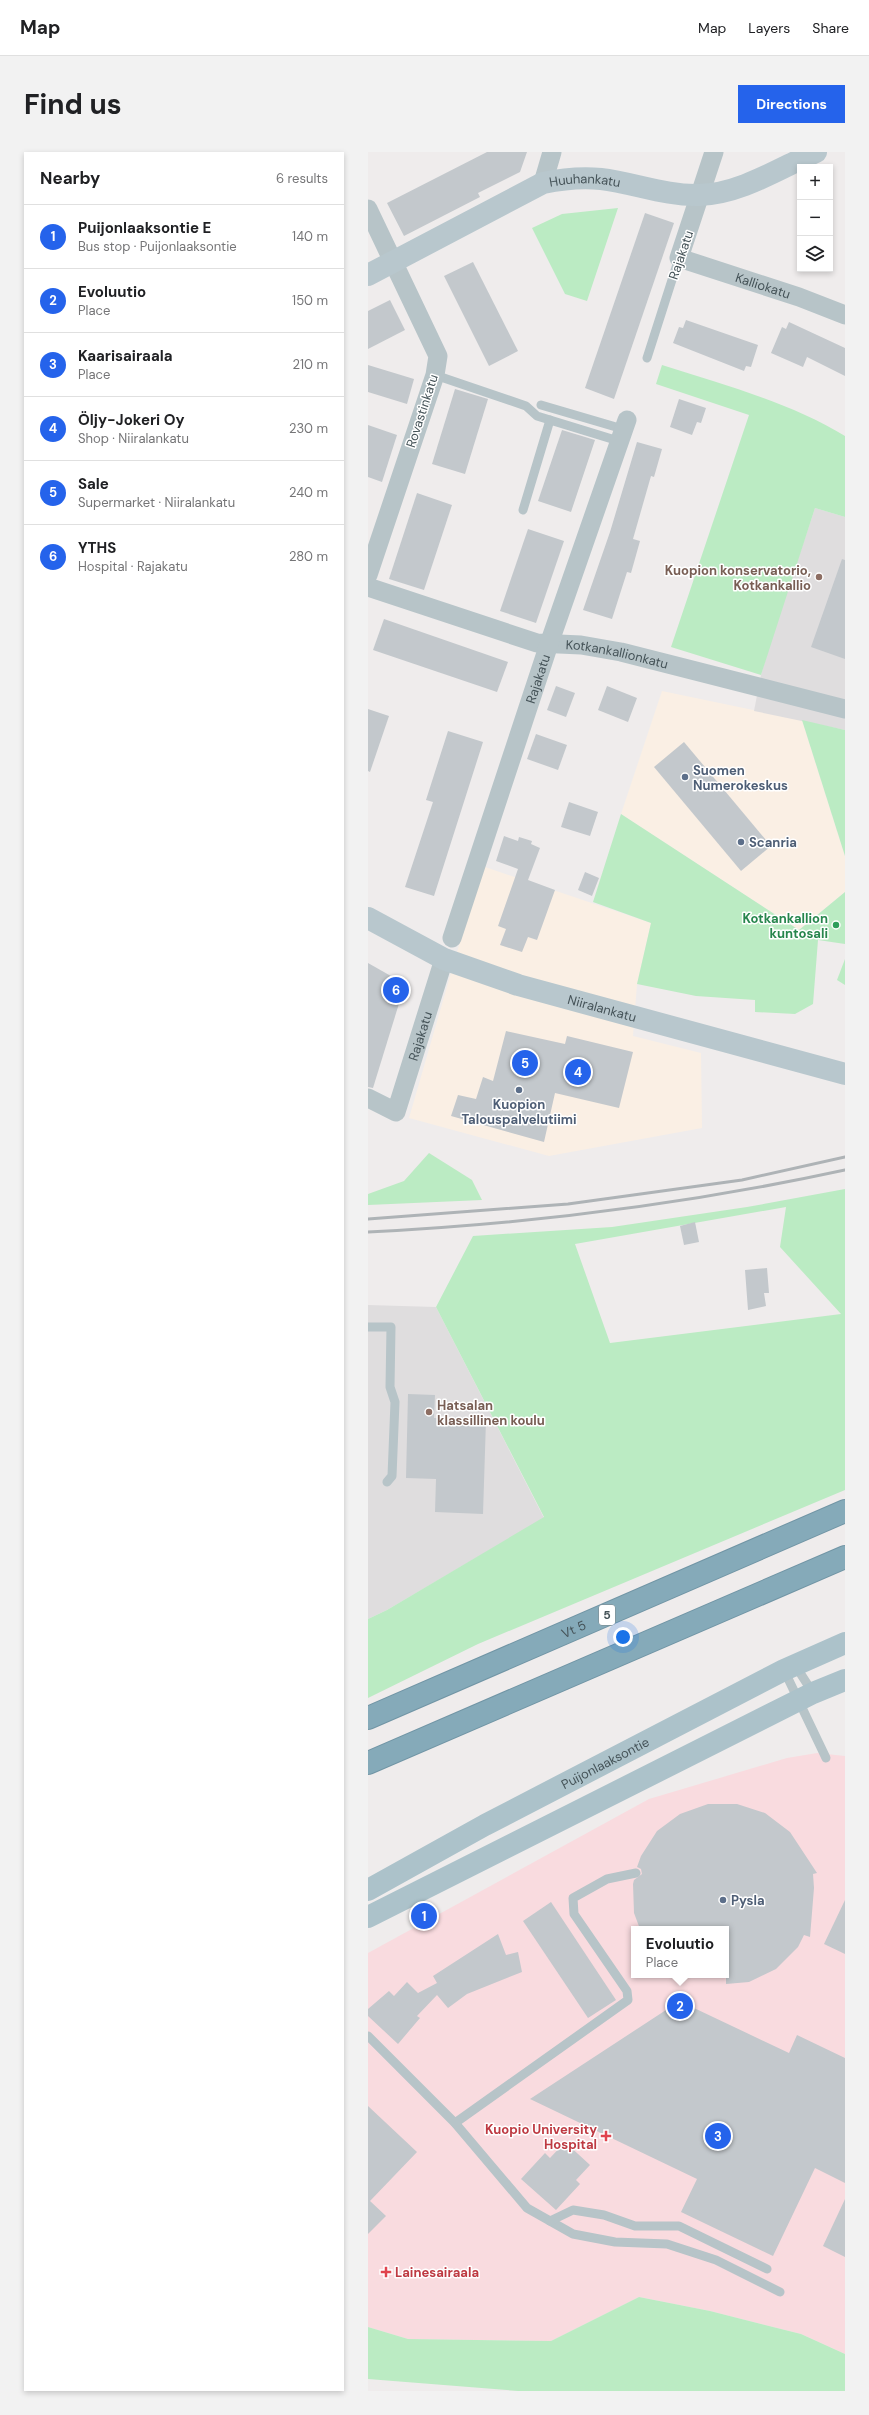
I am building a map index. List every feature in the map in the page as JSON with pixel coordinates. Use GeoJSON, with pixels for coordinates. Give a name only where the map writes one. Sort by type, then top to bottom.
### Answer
{"type":"FeatureCollection","features":[{"type":"Feature","properties":{"kind":"highway","name":"Vt 5"},"geometry":{"type":"LineString","coordinates":[[368,1718],[845,1512]]}},
{"type":"Feature","properties":{"kind":"highway"},"geometry":{"type":"LineString","coordinates":[[368,1763],[845,1557]]}},
{"type":"Feature","properties":{"kind":"main road","name":"Huuhankatu"},"geometry":{"type":"LineString","coordinates":[[368,276],[543,183],[560,179],[600,179],[678,194],[701,195],[740,186],[816,152]]}},
{"type":"Feature","properties":{"kind":"main road","name":"Niiralankatu"},"geometry":{"type":"LineString","coordinates":[[368,918],[444,959],[518,985],[845,1074]]}},
{"type":"Feature","properties":{"kind":"main road","name":"Puijonlaaksontie"},"geometry":{"type":"LineString","coordinates":[[368,1890],[485,1824],[789,1667],[845,1643]]}},
{"type":"Feature","properties":{"kind":"main road"},"geometry":{"type":"LineString","coordinates":[[368,1917],[806,1697],[845,1680]]}},
{"type":"Feature","properties":{"kind":"street"},"geometry":{"type":"LineString","coordinates":[[543,183],[552,152]]}},
{"type":"Feature","properties":{"kind":"street","name":"Rajakatu"},"geometry":{"type":"LineString","coordinates":[[679,258],[714,152]]}},
{"type":"Feature","properties":{"kind":"street","name":"Rovastinkatu"},"geometry":{"type":"LineString","coordinates":[[368,209],[438,356],[435,375],[368,575]]}},
{"type":"Feature","properties":{"kind":"street","name":"Kalliokatu"},"geometry":{"type":"LineString","coordinates":[[679,258],[799,297],[845,315]]}},
{"type":"Feature","properties":{"kind":"street","name":"Rajakatu"},"geometry":{"type":"LineString","coordinates":[[452,938],[549,644],[625,428]]}},
{"type":"Feature","properties":{"kind":"street","name":"Kotkankallionkatu"},"geometry":{"type":"LineString","coordinates":[[368,587],[537,643],[582,645],[621,652],[845,709]]}},
{"type":"Feature","properties":{"kind":"street","name":"Rajakatu"},"geometry":{"type":"LineString","coordinates":[[368,1098],[396,1112],[444,959]]}},
{"type":"Feature","properties":{"kind":"lane","name":"Rajakatu"},"geometry":{"type":"LineString","coordinates":[[647,358],[679,258]]}},
{"type":"Feature","properties":{"kind":"lane"},"geometry":{"type":"LineString","coordinates":[[435,375],[526,406],[536,416],[612,439],[625,428]]}},
{"type":"Feature","properties":{"kind":"lane"},"geometry":{"type":"LineString","coordinates":[[541,405],[616,427],[625,428]]}},
{"type":"Feature","properties":{"kind":"lane"},"geometry":{"type":"LineString","coordinates":[[523,510],[550,420]]}},
{"type":"Feature","properties":{"kind":"lane"},"geometry":{"type":"LineString","coordinates":[[368,1327],[391,1327],[390,1387],[395,1402],[392,1476],[387,1482]]}},
{"type":"Feature","properties":{"kind":"lane"},"geometry":{"type":"LineString","coordinates":[[789,1667],[806,1697]]}},
{"type":"Feature","properties":{"kind":"lane"},"geometry":{"type":"LineString","coordinates":[[789,1667],[806,1697],[826,1758]]}},
{"type":"Feature","properties":{"kind":"lane"},"geometry":{"type":"LineString","coordinates":[[455,2123],[628,2000],[627,1991],[574,1914],[573,1898],[607,1879],[636,1873]]}},
{"type":"Feature","properties":{"kind":"lane"},"geometry":{"type":"LineString","coordinates":[[368,2036],[455,2123],[528,2208],[573,2234],[615,2242],[666,2244],[716,2260],[780,2292]]}},
{"type":"Feature","properties":{"kind":"lane"},"geometry":{"type":"LineString","coordinates":[[550,2220],[573,2210],[604,2215],[635,2226],[679,2226],[767,2269]]}},
{"type":"Feature","properties":{"kind":"shaded area","name":"Kuopion konservatorio, Kotkankallio"},"geometry":{"type":"Polygon","coordinates":[[[815,508],[845,517],[845,730],[754,711],[761,675],[772,637],[815,508]]]}},
{"type":"Feature","properties":{"kind":"shaded area"},"geometry":{"type":"Polygon","coordinates":[[[662,691],[802,720],[845,856],[845,892],[799,930],[621,814],[662,691]]]}},
{"type":"Feature","properties":{"kind":"shaded area"},"geometry":{"type":"Polygon","coordinates":[[[482,866],[651,923],[637,984],[633,1036],[701,1053],[702,1128],[549,1156],[409,1118],[482,866]]]}},
{"type":"Feature","properties":{"kind":"shaded area","name":"Hatsalan klassillinen koulu"},"geometry":{"type":"Polygon","coordinates":[[[368,1305],[436,1307],[544,1518],[387,1610],[368,1619],[368,1305]]]}},
{"type":"Feature","properties":{"kind":"shaded area","name":"Kuopio University Hospital"},"geometry":{"type":"Polygon","coordinates":[[[817,1753],[845,1756],[845,2354],[801,2334],[710,2311],[639,2297],[551,2341],[408,2339],[368,2327],[368,1953],[649,1799],[787,1758],[817,1753]]]}},
{"type":"Feature","properties":{"kind":"green space"},"geometry":{"type":"Polygon","coordinates":[[[618,208],[587,301],[565,294],[532,228],[562,214],[618,208]]]}},
{"type":"Feature","properties":{"kind":"green space"},"geometry":{"type":"Polygon","coordinates":[[[662,365],[756,395],[802,413],[845,436],[845,517],[815,508],[761,675],[671,647],[749,415],[656,384],[662,365]]]}},
{"type":"Feature","properties":{"kind":"green space"},"geometry":{"type":"Polygon","coordinates":[[[802,720],[845,730],[845,856],[802,720]]]}},
{"type":"Feature","properties":{"kind":"green space"},"geometry":{"type":"Polygon","coordinates":[[[621,814],[799,930],[845,892],[845,944],[818,940],[813,1004],[795,1014],[755,1012],[755,1000],[696,996],[637,984],[651,923],[593,902],[621,814]]]}},
{"type":"Feature","properties":{"kind":"green space"},"geometry":{"type":"Polygon","coordinates":[[[845,959],[845,985],[837,980],[845,959]]]}},
{"type":"Feature","properties":{"kind":"green space"},"geometry":{"type":"Polygon","coordinates":[[[429,1153],[472,1180],[482,1200],[368,1205],[368,1194],[404,1181],[429,1153]]]}},
{"type":"Feature","properties":{"kind":"green space"},"geometry":{"type":"Polygon","coordinates":[[[845,1189],[845,1490],[478,1644],[368,1698],[368,1619],[387,1610],[544,1517],[436,1307],[473,1236],[612,1227],[747,1207],[845,1189]],[[786,1207],[575,1244],[610,1343],[841,1314],[780,1247],[786,1207]]]}},
{"type":"Feature","properties":{"kind":"green space"},"geometry":{"type":"Polygon","coordinates":[[[639,2297],[710,2311],[801,2334],[845,2354],[845,2391],[518,2391],[368,2379],[368,2327],[408,2339],[551,2341],[639,2297]]]}},
{"type":"Feature","properties":{"kind":"building"},"geometry":{"type":"Polygon","coordinates":[[[487,152],[527,152],[520,172],[478,193],[480,197],[404,236],[387,203],[487,152]]]}},
{"type":"Feature","properties":{"kind":"building"},"geometry":{"type":"Polygon","coordinates":[[[645,213],[674,223],[614,399],[585,388],[645,213]]]}},
{"type":"Feature","properties":{"kind":"building"},"geometry":{"type":"Polygon","coordinates":[[[473,262],[518,351],[489,366],[444,276],[473,262]]]}},
{"type":"Feature","properties":{"kind":"building"},"geometry":{"type":"Polygon","coordinates":[[[390,300],[405,330],[368,349],[368,311],[390,300]]]}},
{"type":"Feature","properties":{"kind":"building"},"geometry":{"type":"Polygon","coordinates":[[[686,320],[758,345],[751,367],[746,366],[744,371],[673,343],[679,327],[683,328],[686,320]]]}},
{"type":"Feature","properties":{"kind":"building"},"geometry":{"type":"Polygon","coordinates":[[[789,322],[845,348],[845,376],[807,357],[803,367],[771,353],[782,327],[786,329],[789,322]]]}},
{"type":"Feature","properties":{"kind":"building"},"geometry":{"type":"Polygon","coordinates":[[[368,365],[414,379],[407,404],[368,392],[368,365]]]}},
{"type":"Feature","properties":{"kind":"building"},"geometry":{"type":"Polygon","coordinates":[[[455,389],[488,399],[465,474],[432,464],[455,389]]]}},
{"type":"Feature","properties":{"kind":"building"},"geometry":{"type":"Polygon","coordinates":[[[679,399],[706,408],[701,423],[697,422],[692,435],[670,427],[679,399]]]}},
{"type":"Feature","properties":{"kind":"building"},"geometry":{"type":"Polygon","coordinates":[[[368,425],[397,435],[382,482],[368,477],[368,425]]]}},
{"type":"Feature","properties":{"kind":"building"},"geometry":{"type":"Polygon","coordinates":[[[562,430],[595,440],[571,512],[538,501],[562,430]]]}},
{"type":"Feature","properties":{"kind":"building"},"geometry":{"type":"Polygon","coordinates":[[[637,442],[662,449],[654,477],[651,476],[633,539],[640,541],[631,573],[627,572],[612,619],[583,610],[610,532],[637,442]]]}},
{"type":"Feature","properties":{"kind":"building"},"geometry":{"type":"Polygon","coordinates":[[[417,493],[452,505],[424,590],[389,579],[417,493]]]}},
{"type":"Feature","properties":{"kind":"building"},"geometry":{"type":"Polygon","coordinates":[[[528,529],[564,541],[536,623],[500,611],[528,529]]]}},
{"type":"Feature","properties":{"kind":"building"},"geometry":{"type":"Polygon","coordinates":[[[842,559],[845,560],[845,659],[811,647],[842,559]]]}},
{"type":"Feature","properties":{"kind":"building"},"geometry":{"type":"Polygon","coordinates":[[[384,619],[508,662],[497,692],[373,650],[384,619]]]}},
{"type":"Feature","properties":{"kind":"building"},"geometry":{"type":"Polygon","coordinates":[[[556,686],[575,693],[566,717],[547,710],[556,686]]]}},
{"type":"Feature","properties":{"kind":"building"},"geometry":{"type":"Polygon","coordinates":[[[607,686],[637,698],[628,722],[598,710],[607,686]]]}},
{"type":"Feature","properties":{"kind":"building"},"geometry":{"type":"Polygon","coordinates":[[[368,709],[389,716],[370,772],[368,771],[368,709]]]}},
{"type":"Feature","properties":{"kind":"building"},"geometry":{"type":"Polygon","coordinates":[[[448,731],[483,742],[434,896],[405,887],[433,802],[426,800],[448,731]]]}},
{"type":"Feature","properties":{"kind":"building"},"geometry":{"type":"Polygon","coordinates":[[[536,734],[567,745],[558,770],[527,759],[536,734]]]}},
{"type":"Feature","properties":{"kind":"building"},"geometry":{"type":"Polygon","coordinates":[[[684,742],[771,846],[741,871],[654,767],[684,742]]]}},
{"type":"Feature","properties":{"kind":"building"},"geometry":{"type":"Polygon","coordinates":[[[569,802],[598,812],[590,836],[561,827],[569,802]]]}},
{"type":"Feature","properties":{"kind":"building"},"geometry":{"type":"Polygon","coordinates":[[[504,836],[518,841],[519,837],[532,841],[531,844],[540,848],[528,880],[555,890],[537,940],[528,937],[522,952],[500,945],[506,929],[498,926],[518,869],[496,861],[504,836]]]}},
{"type":"Feature","properties":{"kind":"building"},"geometry":{"type":"Polygon","coordinates":[[[585,872],[599,878],[592,896],[578,890],[585,872]]]}},
{"type":"Feature","properties":{"kind":"building"},"geometry":{"type":"Polygon","coordinates":[[[368,963],[405,984],[373,1088],[368,1087],[368,963]]]}},
{"type":"Feature","properties":{"kind":"building"},"geometry":{"type":"Polygon","coordinates":[[[506,1031],[565,1044],[567,1036],[633,1052],[619,1108],[555,1093],[544,1142],[451,1116],[458,1095],[476,1099],[483,1077],[493,1081],[506,1031]]]}},
{"type":"Feature","properties":{"kind":"building"},"geometry":{"type":"Polygon","coordinates":[[[695,1222],[699,1242],[684,1245],[680,1226],[695,1222]]]}},
{"type":"Feature","properties":{"kind":"building"},"geometry":{"type":"Polygon","coordinates":[[[767,1268],[769,1293],[764,1293],[766,1306],[748,1310],[745,1270],[767,1268]]]}},
{"type":"Feature","properties":{"kind":"building"},"geometry":{"type":"Polygon","coordinates":[[[408,1394],[435,1395],[434,1418],[486,1420],[483,1514],[435,1512],[436,1479],[406,1478],[408,1394]]]}},
{"type":"Feature","properties":{"kind":"building","name":"Pysla"},"geometry":{"type":"Polygon","coordinates":[[[708,1804],[737,1804],[765,1813],[790,1832],[817,1873],[813,1874],[814,1888],[810,1937],[804,1935],[798,1947],[776,1969],[749,1982],[726,1984],[726,1978],[729,1978],[729,1926],[639,1926],[634,1913],[633,1884],[634,1880],[642,1874],[641,1869],[637,1867],[641,1856],[657,1831],[680,1814],[708,1804]]]}},
{"type":"Feature","properties":{"kind":"building"},"geometry":{"type":"Polygon","coordinates":[[[845,1900],[845,1954],[824,1944],[845,1900]]]}},
{"type":"Feature","properties":{"kind":"building"},"geometry":{"type":"Polygon","coordinates":[[[551,1902],[616,2000],[588,2018],[523,1921],[551,1902]]]}},
{"type":"Feature","properties":{"kind":"building"},"geometry":{"type":"Polygon","coordinates":[[[498,1934],[506,1955],[518,1952],[522,1972],[467,1994],[448,2008],[437,1995],[417,2016],[420,2018],[398,2044],[368,2016],[368,2009],[389,1991],[394,1996],[407,1982],[418,1993],[437,1983],[433,1976],[498,1934]]]}},
{"type":"Feature","properties":{"kind":"building"},"geometry":{"type":"Polygon","coordinates":[[[680,2006],[694,2008],[789,2053],[797,2035],[845,2058],[845,2183],[815,2168],[773,2256],[681,2212],[697,2179],[530,2099],[666,2010],[680,2006]]]}},
{"type":"Feature","properties":{"kind":"building"},"geometry":{"type":"Polygon","coordinates":[[[368,2106],[417,2152],[370,2201],[386,2216],[368,2234],[368,2106]]]}},
{"type":"Feature","properties":{"kind":"building"},"geometry":{"type":"Polygon","coordinates":[[[565,2142],[590,2165],[576,2180],[580,2184],[556,2210],[521,2179],[545,2153],[550,2158],[565,2142]]]}},
{"type":"Feature","properties":{"kind":"building"},"geometry":{"type":"Polygon","coordinates":[[[845,2199],[845,2257],[823,2246],[845,2199]]]}},
{"type":"Feature","properties":{"kind":"railway"},"geometry":{"type":"LineString","coordinates":[[368,1219],[568,1204],[742,1180],[845,1157]]}},
{"type":"Feature","properties":{"kind":"railway"},"geometry":{"type":"LineString","coordinates":[[368,1232],[488,1224],[608,1211],[727,1193],[845,1170]]}},
{"type":"Feature","properties":{"kind":"place","name":"Kuopion konservatorio, Kotkankallio"},"geometry":{"type":"Point","coordinates":[819,577]}},
{"type":"Feature","properties":{"kind":"place","name":"Suomen Numerokeskus"},"geometry":{"type":"Point","coordinates":[685,777]}},
{"type":"Feature","properties":{"kind":"place","name":"Scanria"},"geometry":{"type":"Point","coordinates":[741,842]}},
{"type":"Feature","properties":{"kind":"place","name":"Kotkankallion kuntosali"},"geometry":{"type":"Point","coordinates":[836,925]}},
{"type":"Feature","properties":{"kind":"place","name":"YTHS"},"geometry":{"type":"Point","coordinates":[396,990]}},
{"type":"Feature","properties":{"kind":"place","name":"Sale"},"geometry":{"type":"Point","coordinates":[525,1063]}},
{"type":"Feature","properties":{"kind":"place","name":"Öljy-Jokeri Oy"},"geometry":{"type":"Point","coordinates":[578,1072]}},
{"type":"Feature","properties":{"kind":"place","name":"Kuopion Talouspalvelutiimi"},"geometry":{"type":"Point","coordinates":[519,1090]}},
{"type":"Feature","properties":{"kind":"place","name":"Hatsalan klassillinen koulu"},"geometry":{"type":"Point","coordinates":[429,1412]}},
{"type":"Feature","properties":{"kind":"place","name":"Pysla"},"geometry":{"type":"Point","coordinates":[723,1900]}},
{"type":"Feature","properties":{"kind":"place","name":"Puijonlaaksontie E"},"geometry":{"type":"Point","coordinates":[424,1916]}},
{"type":"Feature","properties":{"kind":"place","name":"Evoluutio"},"geometry":{"type":"Point","coordinates":[680,2006]}},
{"type":"Feature","properties":{"kind":"place","name":"Kuopio University Hospital"},"geometry":{"type":"Point","coordinates":[606,2136]}},
{"type":"Feature","properties":{"kind":"place","name":"Kaarisairaala"},"geometry":{"type":"Point","coordinates":[718,2136]}},
{"type":"Feature","properties":{"kind":"place","name":"Lainesairaala"},"geometry":{"type":"Point","coordinates":[386,2272]}}]}
